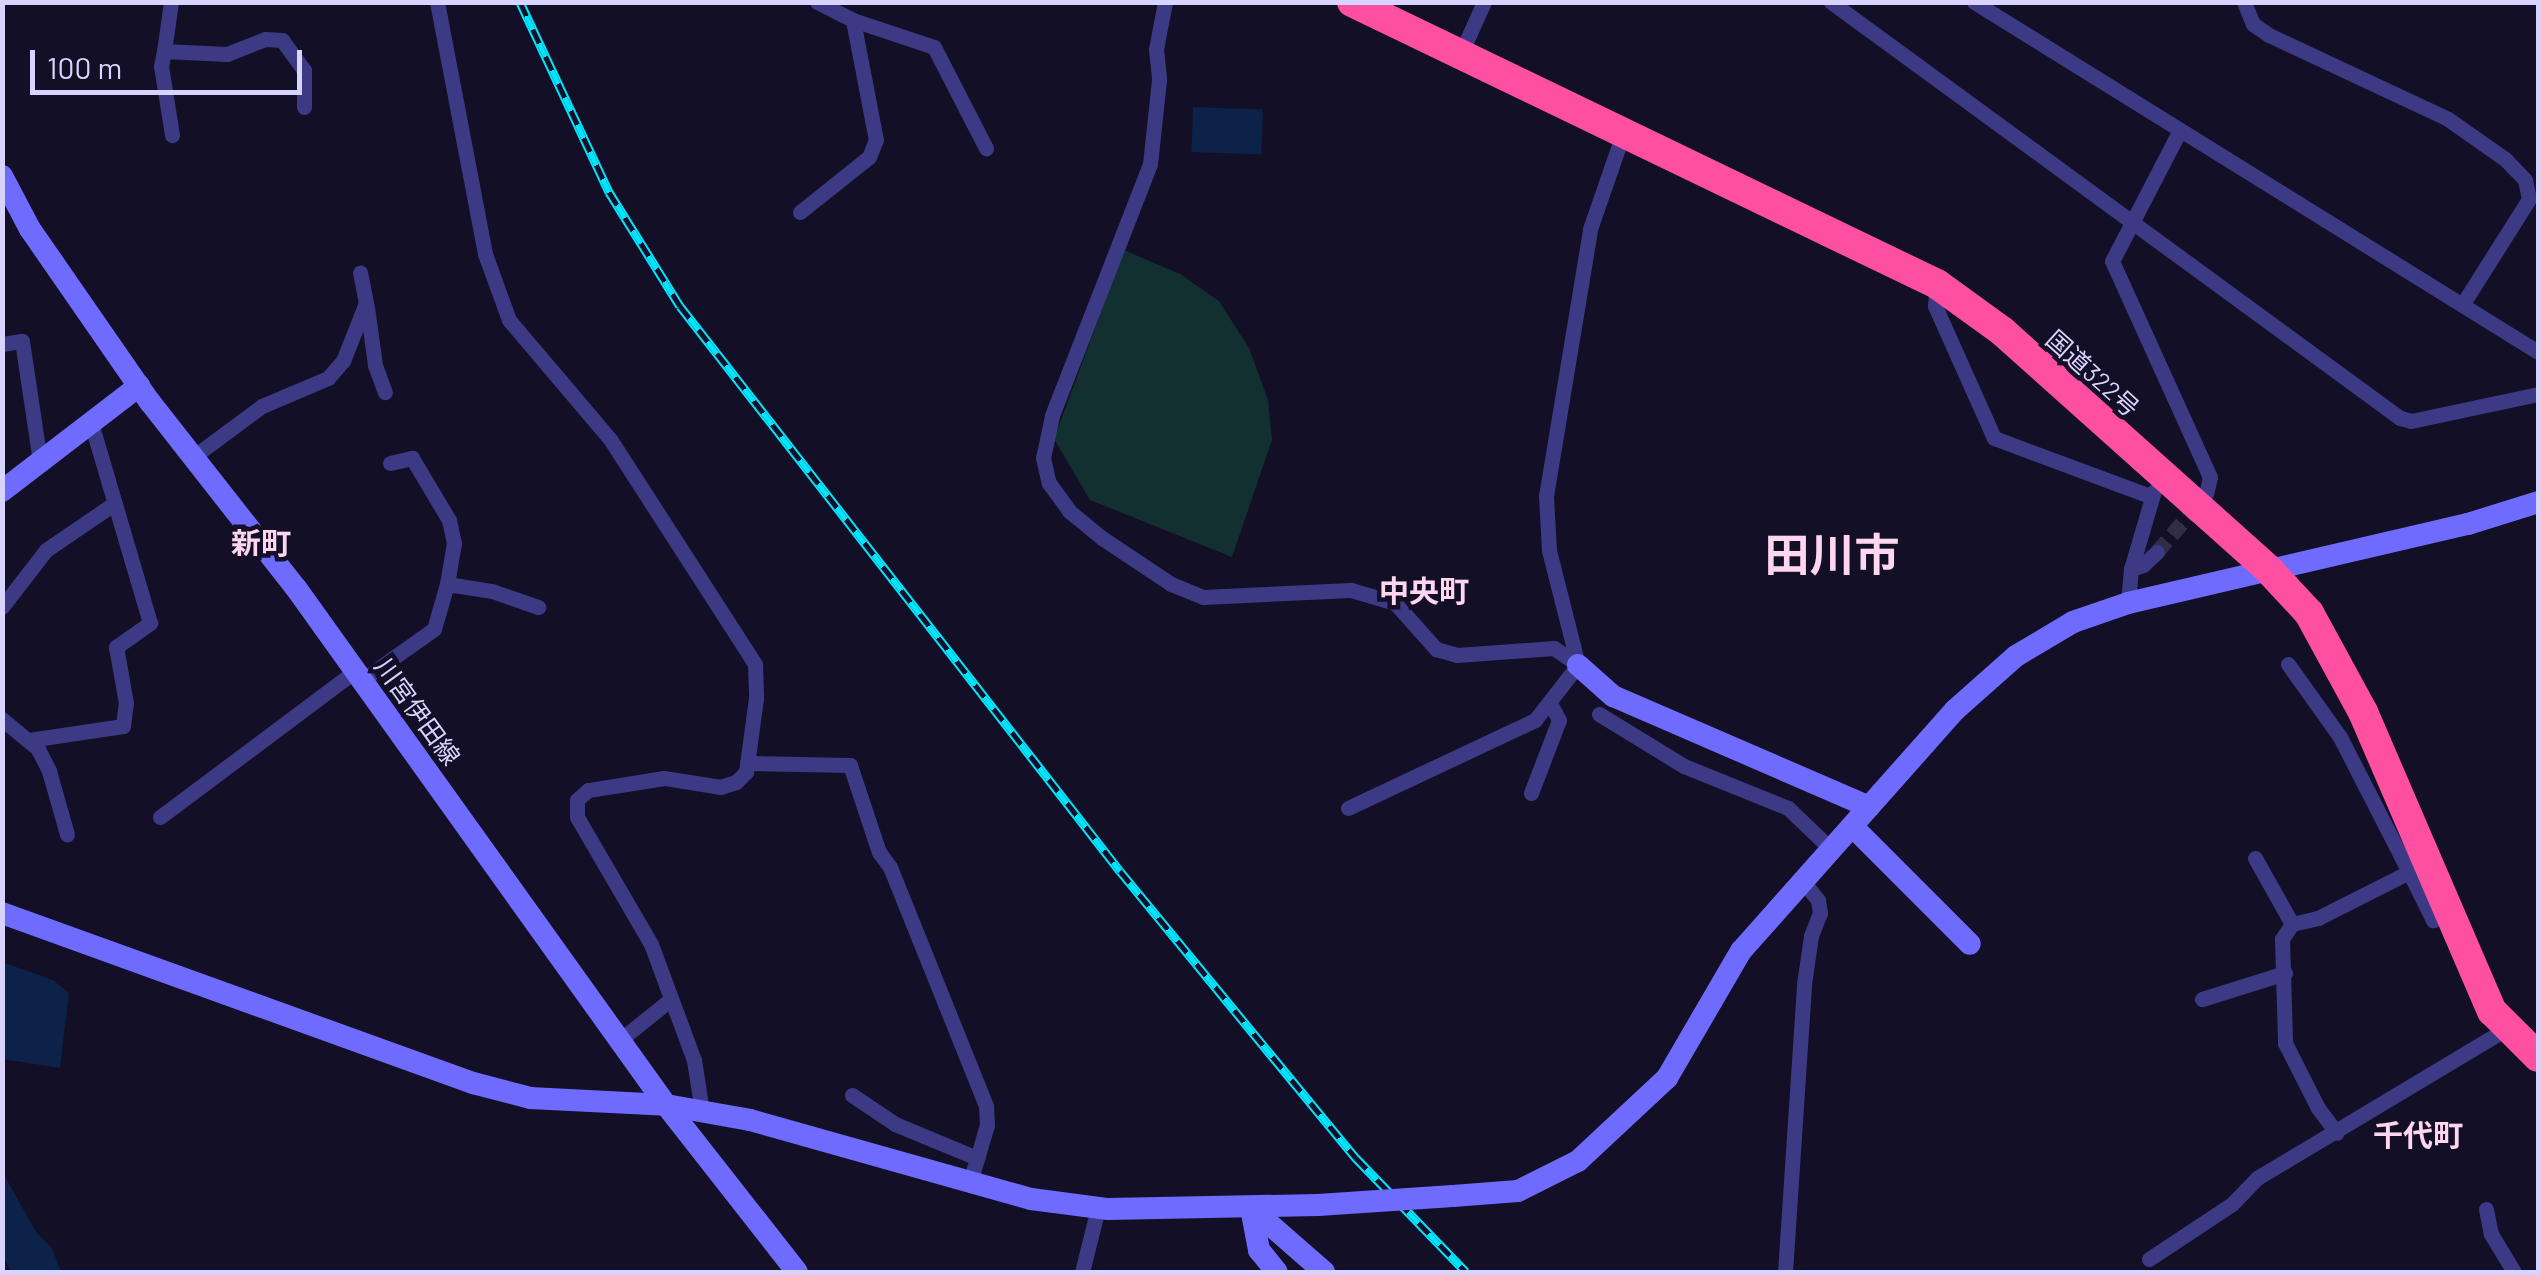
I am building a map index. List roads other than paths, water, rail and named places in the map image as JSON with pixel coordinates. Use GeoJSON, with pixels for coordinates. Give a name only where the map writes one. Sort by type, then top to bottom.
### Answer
{"type":"FeatureCollection","features":[{"type":"Feature","properties":{"kind":"highway","name":"国道322号"},"geometry":{"type":"LineString","coordinates":[[1352,2],[1937,284],[2002,331],[2157,487],[2269,570],[2309,613],[2363,712],[2492,1010],[2538,1057]]}},
{"type":"Feature","properties":{"kind":"street"},"geometry":{"type":"LineString","coordinates":[[171,2],[162,66],[172,134]]}},
{"type":"Feature","properties":{"kind":"street"},"geometry":{"type":"LineString","coordinates":[[437,2],[485,254],[509,320],[610,439],[756,664],[756,698],[746,772],[736,782],[720,787],[664,778],[588,790],[578,800],[577,817],[616,877],[651,944],[694,1060],[702,1112]]}},
{"type":"Feature","properties":{"kind":"street"},"geometry":{"type":"LineString","coordinates":[[817,2],[853,20],[934,47],[986,148]]}},
{"type":"Feature","properties":{"kind":"street"},"geometry":{"type":"LineString","coordinates":[[1165,2],[1156,49],[1160,80],[1150,164],[1052,416],[1043,458],[1049,483],[1069,511],[1171,584],[1202,597],[1351,590],[1395,604],[1436,650],[1457,655],[1554,648],[1613,696],[1868,807]]}},
{"type":"Feature","properties":{"kind":"street"},"geometry":{"type":"LineString","coordinates":[[1462,52],[1484,2]]}},
{"type":"Feature","properties":{"kind":"street"},"geometry":{"type":"LineString","coordinates":[[1831,2],[2400,418],[2412,421],[2538,394]]}},
{"type":"Feature","properties":{"kind":"street"},"geometry":{"type":"LineString","coordinates":[[1974,2],[2538,352]]}},
{"type":"Feature","properties":{"kind":"street"},"geometry":{"type":"LineString","coordinates":[[2244,2],[2253,24],[2269,35],[2462,129],[2525,180],[2529,199]]}},
{"type":"Feature","properties":{"kind":"street"},"geometry":{"type":"LineString","coordinates":[[800,212],[869,158],[876,140],[853,20]]}},
{"type":"Feature","properties":{"kind":"street"},"geometry":{"type":"LineString","coordinates":[[164,51],[227,54],[265,39],[282,40],[304,70],[304,107]]}},
{"type":"Feature","properties":{"kind":"street"},"geometry":{"type":"LineString","coordinates":[[1578,666],[1550,550],[1546,496],[1590,229],[1624,131]]}},
{"type":"Feature","properties":{"kind":"street"},"geometry":{"type":"LineString","coordinates":[[2178,132],[2112,260],[2210,477],[2206,494]]}},
{"type":"Feature","properties":{"kind":"street"},"geometry":{"type":"LineString","coordinates":[[2462,306],[2538,182]]}},
{"type":"Feature","properties":{"kind":"street","name":"川宮伊田線"},"geometry":{"type":"LineString","coordinates":[[5,189],[139,386],[359,676],[666,1104],[797,1272]]}},
{"type":"Feature","properties":{"kind":"street"},"geometry":{"type":"LineString","coordinates":[[360,273],[375,366],[385,392]]}},
{"type":"Feature","properties":{"kind":"street"},"geometry":{"type":"LineString","coordinates":[[1937,284],[1935,306],[1994,438],[2157,487],[2131,568],[2128,603]]}},
{"type":"Feature","properties":{"kind":"street"},"geometry":{"type":"LineString","coordinates":[[194,457],[262,406],[328,378],[343,361],[366,303]]}},
{"type":"Feature","properties":{"kind":"street"},"geometry":{"type":"LineString","coordinates":[[2,344],[22,341],[40,461]]}},
{"type":"Feature","properties":{"kind":"street"},"geometry":{"type":"LineString","coordinates":[[2,491],[139,386]]}},
{"type":"Feature","properties":{"kind":"street"},"geometry":{"type":"LineString","coordinates":[[29,740],[123,726],[126,703],[116,647],[150,623],[91,422]]}},
{"type":"Feature","properties":{"kind":"street"},"geometry":{"type":"LineString","coordinates":[[160,817],[359,676],[434,630],[454,543],[449,520],[412,458],[390,463]]}},
{"type":"Feature","properties":{"kind":"street"},"geometry":{"type":"LineString","coordinates":[[2,912],[473,1083],[530,1098],[666,1104],[750,1120],[1031,1199],[1098,1208],[1251,1208],[1518,1190],[1578,1161],[1667,1078],[1742,951],[1955,710],[2016,656],[2073,622],[2128,603],[2468,524],[2538,502]]}},
{"type":"Feature","properties":{"kind":"street"},"geometry":{"type":"LineString","coordinates":[[2,608],[46,550],[114,503]]}},
{"type":"Feature","properties":{"kind":"street"},"geometry":{"type":"LineString","coordinates":[[2131,568],[2143,566],[2157,552]]}},
{"type":"Feature","properties":{"kind":"street"},"geometry":{"type":"LineString","coordinates":[[447,584],[492,591],[538,607]]}},
{"type":"Feature","properties":{"kind":"street"},"geometry":{"type":"LineString","coordinates":[[2288,664],[2340,737],[2433,920],[2447,913]]}},
{"type":"Feature","properties":{"kind":"street"},"geometry":{"type":"LineString","coordinates":[[1348,808],[1535,720],[1578,666]]}},
{"type":"Feature","properties":{"kind":"street"},"geometry":{"type":"LineString","coordinates":[[1531,794],[1559,720],[1550,703]]}},
{"type":"Feature","properties":{"kind":"street"},"geometry":{"type":"LineString","coordinates":[[1599,714],[1684,766],[1788,808],[1832,850]]}},
{"type":"Feature","properties":{"kind":"street"},"geometry":{"type":"LineString","coordinates":[[2,719],[29,740],[49,771],[68,834]]}},
{"type":"Feature","properties":{"kind":"street"},"geometry":{"type":"LineString","coordinates":[[747,763],[850,765],[879,852],[890,867],[986,1106],[987,1124],[970,1182]]}},
{"type":"Feature","properties":{"kind":"street"},"geometry":{"type":"LineString","coordinates":[[1853,827],[1970,944]]}},
{"type":"Feature","properties":{"kind":"street"},"geometry":{"type":"LineString","coordinates":[[2255,858],[2292,924]]}},
{"type":"Feature","properties":{"kind":"street"},"geometry":{"type":"LineString","coordinates":[[2337,1133],[2318,1108],[2285,1043],[2282,939],[2292,924],[2318,918],[2410,872]]}},
{"type":"Feature","properties":{"kind":"street"},"geometry":{"type":"LineString","coordinates":[[1785,1272],[1804,984],[1811,936],[1820,913],[1818,900],[1805,884]]}},
{"type":"Feature","properties":{"kind":"street"},"geometry":{"type":"LineString","coordinates":[[2202,999],[2285,973]]}},
{"type":"Feature","properties":{"kind":"street"},"geometry":{"type":"LineString","coordinates":[[620,1040],[671,998]]}},
{"type":"Feature","properties":{"kind":"street"},"geometry":{"type":"LineString","coordinates":[[2148,1259],[2232,1204],[2257,1178],[2508,1028]]}},
{"type":"Feature","properties":{"kind":"street"},"geometry":{"type":"LineString","coordinates":[[852,1095],[895,1124],[977,1158]]}},
{"type":"Feature","properties":{"kind":"street"},"geometry":{"type":"LineString","coordinates":[[1082,1272],[1098,1208]]}},
{"type":"Feature","properties":{"kind":"street"},"geometry":{"type":"LineString","coordinates":[[1251,1208],[1259,1250],[1277,1272]]}},
{"type":"Feature","properties":{"kind":"street"},"geometry":{"type":"LineString","coordinates":[[1251,1208],[1324,1272]]}},
{"type":"Feature","properties":{"kind":"street"},"geometry":{"type":"LineString","coordinates":[[2486,1209],[2491,1234],[2514,1272]]}},
{"type":"Feature","properties":{"kind":"water"},"geometry":{"type":"Polygon","coordinates":[[[1193,107],[1263,109],[1261,154],[1191,152],[1193,107]]]}},
{"type":"Feature","properties":{"kind":"water"},"geometry":{"type":"Polygon","coordinates":[[[2,962],[53,980],[69,993],[60,1068],[3,1059],[2,962]]]}},
{"type":"Feature","properties":{"kind":"water"},"geometry":{"type":"Polygon","coordinates":[[[3,1173],[36,1232],[52,1248],[61,1272],[12,1272],[3,1257],[3,1173]]]}},
{"type":"Feature","properties":{"kind":"tunnel"},"geometry":{"type":"LineString","coordinates":[[2157,552],[2200,502]]}},
{"type":"Feature","properties":{"kind":"railway"},"geometry":{"type":"LineString","coordinates":[[520,2],[609,192],[680,306],[1120,871],[1356,1158],[1466,1272]]}},
{"type":"Feature","properties":{"kind":"district","name":"新町"},"geometry":{"type":"Point","coordinates":[261,542]}},
{"type":"Feature","properties":{"kind":"district","name":"田川市"},"geometry":{"type":"Point","coordinates":[1832,554]}},
{"type":"Feature","properties":{"kind":"district","name":"中央町"},"geometry":{"type":"Point","coordinates":[1424,590]}},
{"type":"Feature","properties":{"kind":"district","name":"千代町"},"geometry":{"type":"Point","coordinates":[2418,1134]}}]}
